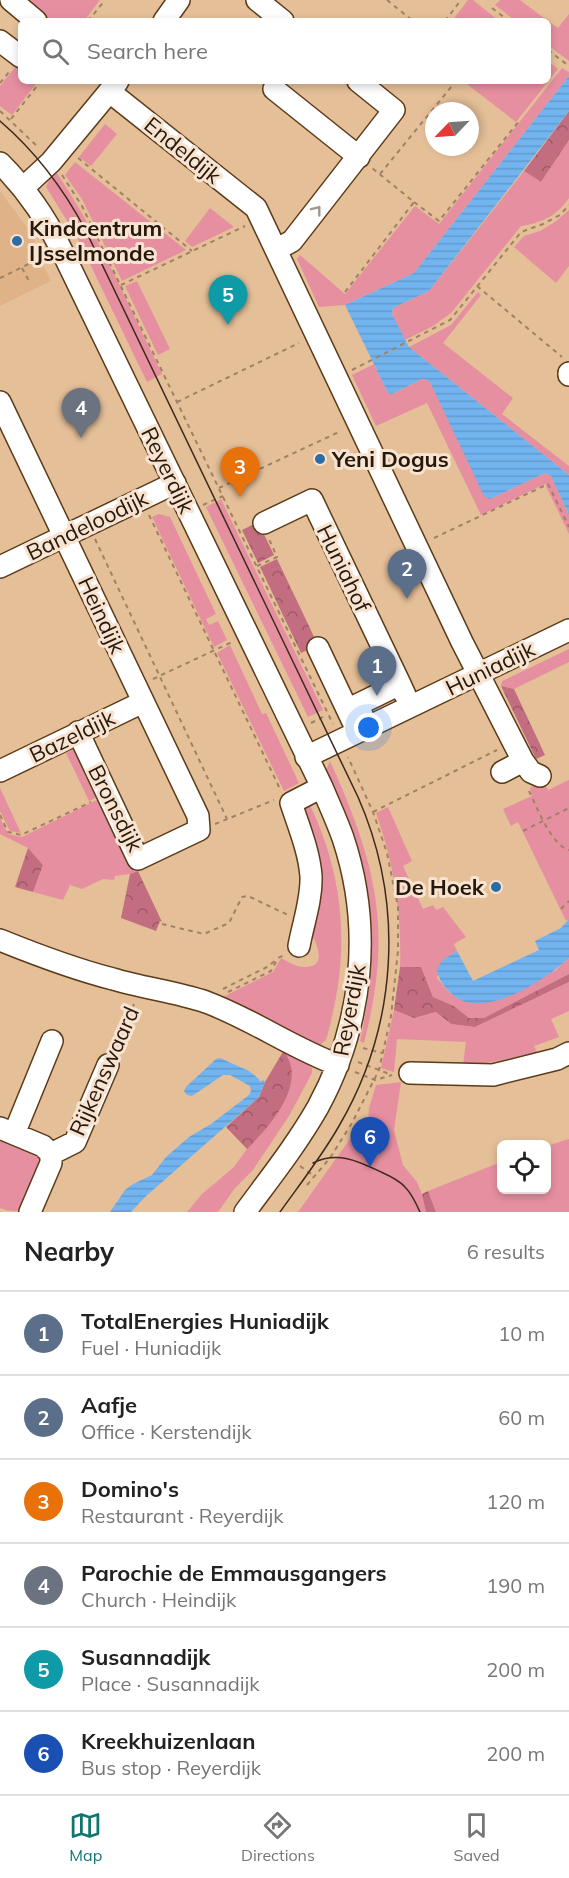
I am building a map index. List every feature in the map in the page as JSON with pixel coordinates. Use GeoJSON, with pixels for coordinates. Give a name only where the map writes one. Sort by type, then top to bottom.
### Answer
{"type":"FeatureCollection","features":[{"type":"Feature","properties":{"kind":"street"},"geometry":{"type":"LineString","coordinates":[[11,0],[32,18]]}},
{"type":"Feature","properties":{"kind":"street"},"geometry":{"type":"LineString","coordinates":[[166,18],[180,0]]}},
{"type":"Feature","properties":{"kind":"street"},"geometry":{"type":"LineString","coordinates":[[257,0],[280,18]]}},
{"type":"Feature","properties":{"kind":"street"},"geometry":{"type":"LineString","coordinates":[[0,41],[18,56]]}},
{"type":"Feature","properties":{"kind":"street"},"geometry":{"type":"LineString","coordinates":[[276,250],[292,241],[394,110],[362,84]]}},
{"type":"Feature","properties":{"kind":"street"},"geometry":{"type":"LineString","coordinates":[[24,187],[51,162],[114,86]]}},
{"type":"Feature","properties":{"kind":"street","name":"Endeldijk"},"geometry":{"type":"LineString","coordinates":[[114,86],[258,213]]}},
{"type":"Feature","properties":{"kind":"street"},"geometry":{"type":"LineString","coordinates":[[274,89],[359,157]]}},
{"type":"Feature","properties":{"kind":"street","name":"Reyerdijk"},"geometry":{"type":"LineString","coordinates":[[0,163],[24,187],[52,230],[322,787],[343,838],[356,885],[362,936],[359,986],[350,1032],[338,1065],[317,1108],[245,1212]]}},
{"type":"Feature","properties":{"kind":"street"},"geometry":{"type":"LineString","coordinates":[[258,213],[462,642],[531,770],[502,772]]}},
{"type":"Feature","properties":{"kind":"street","name":"Heindijk"},"geometry":{"type":"LineString","coordinates":[[0,402],[198,816],[199,830]]}},
{"type":"Feature","properties":{"kind":"street","name":"Bandeloodijk"},"geometry":{"type":"LineString","coordinates":[[0,567],[175,483]]}},
{"type":"Feature","properties":{"kind":"street","name":"Huniahof"},"geometry":{"type":"LineString","coordinates":[[264,523],[312,500],[400,684]]}},
{"type":"Feature","properties":{"kind":"street","name":"Huniadijk"},"geometry":{"type":"LineString","coordinates":[[306,757],[569,630]]}},
{"type":"Feature","properties":{"kind":"street"},"geometry":{"type":"LineString","coordinates":[[318,648],[363,729]]}},
{"type":"Feature","properties":{"kind":"street"},"geometry":{"type":"LineString","coordinates":[[363,729],[357,705],[400,684],[411,706]]}},
{"type":"Feature","properties":{"kind":"street","name":"Bazeldijk"},"geometry":{"type":"LineString","coordinates":[[0,771],[78,732],[140,694]]}},
{"type":"Feature","properties":{"kind":"street","name":"Bronsdijk"},"geometry":{"type":"LineString","coordinates":[[78,732],[138,859],[199,830]]}},
{"type":"Feature","properties":{"kind":"street"},"geometry":{"type":"LineString","coordinates":[[299,946],[311,877],[306,851],[289,803],[322,787]]}},
{"type":"Feature","properties":{"kind":"street"},"geometry":{"type":"LineString","coordinates":[[0,940],[60,963],[203,1001],[228,1011],[310,1055],[338,1065]]}},
{"type":"Feature","properties":{"kind":"street"},"geometry":{"type":"LineString","coordinates":[[51,1154],[43,1146],[7,1131],[52,1041]]}},
{"type":"Feature","properties":{"kind":"street"},"geometry":{"type":"LineString","coordinates":[[410,1073],[493,1075],[557,1059],[569,1053]]}},
{"type":"Feature","properties":{"kind":"street","name":"Rijkenswaard"},"geometry":{"type":"LineString","coordinates":[[30,1212],[51,1162],[51,1154],[75,1142],[108,1065]]}},
{"type":"Feature","properties":{"kind":"path"},"geometry":{"type":"LineString","coordinates":[[90,18],[105,0]]}},
{"type":"Feature","properties":{"kind":"path"},"geometry":{"type":"LineString","coordinates":[[387,0],[409,18]]}},
{"type":"Feature","properties":{"kind":"path"},"geometry":{"type":"LineString","coordinates":[[447,18],[462,0]]}},
{"type":"Feature","properties":{"kind":"path"},"geometry":{"type":"LineString","coordinates":[[492,8],[505,18]]}},
{"type":"Feature","properties":{"kind":"path"},"geometry":{"type":"LineString","coordinates":[[551,52],[568,65]]}},
{"type":"Feature","properties":{"kind":"path"},"geometry":{"type":"LineString","coordinates":[[10,119],[39,84]]}},
{"type":"Feature","properties":{"kind":"path"},"geometry":{"type":"LineString","coordinates":[[380,174],[454,84]]}},
{"type":"Feature","properties":{"kind":"path"},"geometry":{"type":"LineString","coordinates":[[359,157],[439,221],[519,121]]}},
{"type":"Feature","properties":{"kind":"path"},"geometry":{"type":"LineString","coordinates":[[75,156],[192,251]]}},
{"type":"Feature","properties":{"kind":"path"},"geometry":{"type":"LineString","coordinates":[[345,292],[414,202]]}},
{"type":"Feature","properties":{"kind":"path"},"geometry":{"type":"LineString","coordinates":[[370,360],[450,320],[521,232],[543,224],[560,214],[569,205]]}},
{"type":"Feature","properties":{"kind":"path"},"geometry":{"type":"LineString","coordinates":[[121,285],[192,251],[258,213]]}},
{"type":"Feature","properties":{"kind":"path"},"geometry":{"type":"LineString","coordinates":[[0,278],[61,249]]}},
{"type":"Feature","properties":{"kind":"path"},"geometry":{"type":"LineString","coordinates":[[22,268],[29,281]]}},
{"type":"Feature","properties":{"kind":"path"},"geometry":{"type":"LineString","coordinates":[[477,286],[569,363]]}},
{"type":"Feature","properties":{"kind":"path"},"geometry":{"type":"LineString","coordinates":[[177,402],[315,335]]}},
{"type":"Feature","properties":{"kind":"path"},"geometry":{"type":"LineString","coordinates":[[219,488],[359,427]]}},
{"type":"Feature","properties":{"kind":"path"},"geometry":{"type":"LineString","coordinates":[[202,458],[203,461],[206,460]]}},
{"type":"Feature","properties":{"kind":"path"},"geometry":{"type":"LineString","coordinates":[[416,546],[548,484],[569,527]]}},
{"type":"Feature","properties":{"kind":"path"},"geometry":{"type":"LineString","coordinates":[[201,506],[223,496]]}},
{"type":"Feature","properties":{"kind":"path","name":"Reyerdijk"},"geometry":{"type":"LineString","coordinates":[[141,499],[289,803]]}},
{"type":"Feature","properties":{"kind":"path"},"geometry":{"type":"LineString","coordinates":[[88,524],[227,819]]}},
{"type":"Feature","properties":{"kind":"path"},"geometry":{"type":"LineString","coordinates":[[277,556],[278,551]]}},
{"type":"Feature","properties":{"kind":"path"},"geometry":{"type":"LineString","coordinates":[[140,694],[160,676],[248,635]]}},
{"type":"Feature","properties":{"kind":"path"},"geometry":{"type":"LineString","coordinates":[[373,812],[514,742]]}},
{"type":"Feature","properties":{"kind":"path"},"geometry":{"type":"LineString","coordinates":[[531,770],[526,785],[555,841],[569,850]]}},
{"type":"Feature","properties":{"kind":"path"},"geometry":{"type":"LineString","coordinates":[[0,815],[8,832],[21,835],[107,794]]}},
{"type":"Feature","properties":{"kind":"path"},"geometry":{"type":"LineString","coordinates":[[199,830],[273,800],[289,803]]}},
{"type":"Feature","properties":{"kind":"path"},"geometry":{"type":"LineString","coordinates":[[523,831],[569,808]]}},
{"type":"Feature","properties":{"kind":"path"},"geometry":{"type":"LineString","coordinates":[[162,924],[204,934],[229,923],[242,897],[248,896],[304,923]]}},
{"type":"Feature","properties":{"kind":"path"},"geometry":{"type":"LineString","coordinates":[[561,909],[569,901]]}},
{"type":"Feature","properties":{"kind":"path"},"geometry":{"type":"LineString","coordinates":[[224,988],[267,967],[299,946]]}},
{"type":"Feature","properties":{"kind":"path"},"geometry":{"type":"LineString","coordinates":[[203,1001],[271,971],[278,958]]}},
{"type":"Feature","properties":{"kind":"path","name":"Rijkenswaard"},"geometry":{"type":"LineString","coordinates":[[108,1065],[141,986]]}},
{"type":"Feature","properties":{"kind":"path"},"geometry":{"type":"LineString","coordinates":[[352,1058],[392,1075],[375,1080],[338,1065],[352,1058]]}},
{"type":"Feature","properties":{"kind":"shaded area"},"geometry":{"type":"Polygon","coordinates":[[[25,0],[100,0],[86,18],[48,18],[25,0]]]}},
{"type":"Feature","properties":{"kind":"shaded area"},"geometry":{"type":"Polygon","coordinates":[[[468,0],[473,0],[495,18],[454,18],[468,0]]]}},
{"type":"Feature","properties":{"kind":"shaded area"},"geometry":{"type":"Polygon","coordinates":[[[500,0],[520,0],[544,18],[512,18],[495,5],[500,0]]]}},
{"type":"Feature","properties":{"kind":"shaded area"},"geometry":{"type":"Polygon","coordinates":[[[569,14],[569,61],[551,47],[551,23],[558,28],[569,14]]]}},
{"type":"Feature","properties":{"kind":"shaded area"},"geometry":{"type":"Polygon","coordinates":[[[551,63],[558,69],[551,78],[551,63]]]}},
{"type":"Feature","properties":{"kind":"shaded area"},"geometry":{"type":"Polygon","coordinates":[[[17,65],[18,84],[36,84],[12,115],[0,106],[0,86],[17,65]]]}},
{"type":"Feature","properties":{"kind":"shaded area"},"geometry":{"type":"Polygon","coordinates":[[[562,68],[569,72],[569,76],[414,273],[345,305],[319,307],[297,259],[300,255],[345,294],[415,206],[439,224],[562,68]]]}},
{"type":"Feature","properties":{"kind":"shaded area"},"geometry":{"type":"Polygon","coordinates":[[[467,84],[546,84],[516,122],[467,84]]]}},
{"type":"Feature","properties":{"kind":"shaded area"},"geometry":{"type":"Polygon","coordinates":[[[105,124],[117,134],[91,166],[79,157],[105,124]]]}},
{"type":"Feature","properties":{"kind":"shaded area"},"geometry":{"type":"Polygon","coordinates":[[[569,140],[569,198],[548,218],[521,226],[451,313],[433,326],[405,340],[392,314],[393,308],[429,291],[524,171],[541,182],[569,140]]]}},
{"type":"Feature","properties":{"kind":"shaded area"},"geometry":{"type":"Polygon","coordinates":[[[75,162],[186,250],[122,281],[82,199],[65,175],[75,162]]]}},
{"type":"Feature","properties":{"kind":"shaded area"},"geometry":{"type":"Polygon","coordinates":[[[54,169],[99,243],[162,374],[147,382],[76,235],[46,187],[54,169]]]}},
{"type":"Feature","properties":{"kind":"shaded area","name":"Kindcentrum IJsselmonde"},"geometry":{"type":"Polygon","coordinates":[[[0,191],[28,229],[51,281],[0,306],[0,191]]]}},
{"type":"Feature","properties":{"kind":"shaded area"},"geometry":{"type":"Polygon","coordinates":[[[210,208],[234,227],[192,247],[185,241],[210,208]]]}},
{"type":"Feature","properties":{"kind":"shaded area"},"geometry":{"type":"Polygon","coordinates":[[[569,210],[569,266],[556,283],[514,247],[524,236],[540,231],[569,210]]]}},
{"type":"Feature","properties":{"kind":"shaded area"},"geometry":{"type":"Polygon","coordinates":[[[137,281],[170,349],[158,355],[125,286],[137,281]]]}},
{"type":"Feature","properties":{"kind":"shaded area"},"geometry":{"type":"Polygon","coordinates":[[[478,292],[481,295],[443,343],[513,398],[502,414],[569,466],[569,475],[409,347],[451,325],[478,292]]]}},
{"type":"Feature","properties":{"kind":"shaded area"},"geometry":{"type":"Polygon","coordinates":[[[374,364],[388,393],[392,394],[422,379],[430,382],[490,499],[545,473],[551,476],[569,515],[569,534],[545,484],[481,515],[427,403],[376,426],[352,375],[374,364]]]}},
{"type":"Feature","properties":{"kind":"shaded area"},"geometry":{"type":"Polygon","coordinates":[[[221,499],[323,710],[308,717],[206,507],[221,499]]]}},
{"type":"Feature","properties":{"kind":"shaded area"},"geometry":{"type":"Polygon","coordinates":[[[159,514],[170,517],[216,614],[206,619],[209,625],[218,621],[227,640],[214,647],[152,517],[159,514]]]}},
{"type":"Feature","properties":{"kind":"shaded area"},"geometry":{"type":"Polygon","coordinates":[[[230,645],[262,714],[266,713],[299,783],[284,791],[217,653],[230,645]]]}},
{"type":"Feature","properties":{"kind":"shaded area"},"geometry":{"type":"Polygon","coordinates":[[[569,649],[569,662],[514,689],[501,686],[502,681],[569,649]]]}},
{"type":"Feature","properties":{"kind":"shaded area"},"geometry":{"type":"Polygon","coordinates":[[[79,747],[101,795],[89,801],[66,753],[79,747]]]}},
{"type":"Feature","properties":{"kind":"shaded area"},"geometry":{"type":"Polygon","coordinates":[[[330,761],[359,833],[376,899],[378,966],[364,1043],[360,1041],[369,992],[371,919],[364,870],[355,837],[327,775],[330,761]]]}},
{"type":"Feature","properties":{"kind":"shaded area"},"geometry":{"type":"Polygon","coordinates":[[[569,780],[569,919],[566,921],[518,822],[511,826],[503,809],[532,796],[530,788],[543,781],[548,790],[569,780]]]}},
{"type":"Feature","properties":{"kind":"shaded area"},"geometry":{"type":"Polygon","coordinates":[[[0,788],[21,833],[10,831],[0,811],[0,788]]]}},
{"type":"Feature","properties":{"kind":"shaded area"},"geometry":{"type":"Polygon","coordinates":[[[103,797],[138,871],[115,876],[114,880],[103,879],[82,889],[70,885],[63,900],[33,892],[43,865],[28,848],[0,834],[0,818],[8,834],[22,837],[103,797]]]}},
{"type":"Feature","properties":{"kind":"shaded area"},"geometry":{"type":"Polygon","coordinates":[[[309,803],[322,832],[331,862],[341,920],[339,979],[334,1009],[326,1040],[320,1045],[223,997],[273,972],[281,958],[304,967],[316,964],[318,960],[318,949],[311,933],[300,810],[309,803]]]}},
{"type":"Feature","properties":{"kind":"shaded area"},"geometry":{"type":"Polygon","coordinates":[[[388,807],[412,861],[403,866],[423,909],[433,905],[436,910],[443,907],[466,937],[454,944],[457,951],[444,959],[437,978],[448,991],[458,999],[555,971],[569,958],[569,974],[484,1018],[469,1018],[454,1006],[433,997],[421,967],[400,967],[400,928],[396,889],[388,851],[376,813],[388,807]]]}},
{"type":"Feature","properties":{"kind":"shaded area"},"geometry":{"type":"Polygon","coordinates":[[[569,982],[569,1011],[551,1019],[559,1037],[534,1046],[538,1054],[485,1063],[482,1067],[463,1065],[466,1042],[397,1039],[394,1072],[381,1068],[394,1010],[414,1018],[436,1012],[451,1024],[475,1027],[569,982]]]}},
{"type":"Feature","properties":{"kind":"shaded area"},"geometry":{"type":"Polygon","coordinates":[[[284,1050],[308,1063],[312,1068],[312,1073],[289,1116],[253,1170],[235,1188],[218,1212],[187,1212],[202,1194],[234,1167],[247,1149],[284,1050]]]}},
{"type":"Feature","properties":{"kind":"shaded area"},"geometry":{"type":"Polygon","coordinates":[[[401,1082],[394,1130],[403,1165],[417,1182],[426,1212],[298,1212],[350,1139],[367,1140],[369,1108],[376,1085],[401,1082]]]}},
{"type":"Feature","properties":{"kind":"shaded area"},"geometry":{"type":"Polygon","coordinates":[[[0,1135],[44,1157],[23,1210],[12,1211],[0,1208],[0,1135]]]}},
{"type":"Feature","properties":{"kind":"shaded area"},"geometry":{"type":"Polygon","coordinates":[[[569,1139],[569,1212],[436,1212],[428,1191],[497,1164],[497,1194],[551,1194],[551,1145],[569,1139]]]}},
{"type":"Feature","properties":{"kind":"green space"},"geometry":{"type":"Polygon","coordinates":[[[569,111],[569,140],[541,182],[524,171],[569,111]]]}},
{"type":"Feature","properties":{"kind":"green space"},"geometry":{"type":"Polygon","coordinates":[[[258,522],[274,555],[258,563],[242,530],[258,522]]]}},
{"type":"Feature","properties":{"kind":"green space"},"geometry":{"type":"Polygon","coordinates":[[[277,559],[318,645],[301,653],[260,567],[277,559]]]}},
{"type":"Feature","properties":{"kind":"green space"},"geometry":{"type":"Polygon","coordinates":[[[501,686],[514,689],[545,755],[536,759],[501,686]]]}},
{"type":"Feature","properties":{"kind":"green space"},"geometry":{"type":"Polygon","coordinates":[[[28,848],[43,865],[33,892],[15,887],[28,848]]]}},
{"type":"Feature","properties":{"kind":"green space"},"geometry":{"type":"Polygon","coordinates":[[[138,871],[162,922],[160,921],[156,931],[121,918],[130,874],[138,871]]]}},
{"type":"Feature","properties":{"kind":"green space"},"geometry":{"type":"Polygon","coordinates":[[[400,967],[421,967],[433,997],[454,1006],[469,1018],[484,1018],[569,974],[569,982],[475,1027],[451,1024],[436,1012],[414,1018],[394,1010],[400,967]]]}},
{"type":"Feature","properties":{"kind":"green space"},"geometry":{"type":"Polygon","coordinates":[[[284,1050],[292,1075],[286,1098],[272,1121],[247,1149],[226,1127],[259,1097],[284,1050]]]}},
{"type":"Feature","properties":{"kind":"green space"},"geometry":{"type":"Polygon","coordinates":[[[428,1191],[436,1212],[426,1212],[422,1194],[428,1191]]]}},
{"type":"Feature","properties":{"kind":"water"},"geometry":{"type":"Polygon","coordinates":[[[569,76],[569,111],[429,291],[393,308],[392,314],[409,347],[569,475],[569,515],[551,476],[545,473],[490,499],[484,496],[430,382],[422,379],[392,394],[388,393],[345,305],[414,273],[569,76]]]}},
{"type":"Feature","properties":{"kind":"water"},"geometry":{"type":"Polygon","coordinates":[[[569,919],[569,958],[545,977],[514,994],[497,1001],[466,1002],[453,995],[440,980],[437,968],[444,959],[457,951],[473,981],[539,950],[535,941],[561,928],[569,919]]]}},
{"type":"Feature","properties":{"kind":"water"},"geometry":{"type":"Polygon","coordinates":[[[220,1058],[249,1071],[260,1082],[263,1080],[265,1082],[259,1097],[145,1197],[131,1212],[110,1212],[125,1190],[152,1175],[166,1157],[189,1137],[211,1124],[249,1095],[250,1086],[230,1075],[223,1075],[192,1096],[187,1095],[184,1091],[186,1087],[216,1059],[220,1058]]]}},
{"type":"Feature","properties":{"kind":"tram line"},"geometry":{"type":"LineString","coordinates":[[0,121],[47,171],[85,229],[358,797],[373,838],[383,879],[388,921],[388,964],[383,1006],[373,1047],[359,1087],[339,1126],[280,1212]]}},
{"type":"Feature","properties":{"kind":"tram line"},"geometry":{"type":"LineString","coordinates":[[313,1163],[322,1159],[348,1159],[394,1178],[412,1196],[420,1212]]}},
{"type":"Feature","properties":{"kind":"place","name":"Kindcentrum IJsselmonde"},"geometry":{"type":"Point","coordinates":[17,241]}},
{"type":"Feature","properties":{"kind":"place","name":"Susannadijk"},"geometry":{"type":"Point","coordinates":[228,325]}},
{"type":"Feature","properties":{"kind":"place","name":"Parochie de Emmausgangers"},"geometry":{"type":"Point","coordinates":[81,438]}},
{"type":"Feature","properties":{"kind":"place","name":"Yeni Dogus"},"geometry":{"type":"Point","coordinates":[320,459]}},
{"type":"Feature","properties":{"kind":"place","name":"Domino's"},"geometry":{"type":"Point","coordinates":[240,497]}},
{"type":"Feature","properties":{"kind":"place","name":"Aafje"},"geometry":{"type":"Point","coordinates":[407,599]}},
{"type":"Feature","properties":{"kind":"place","name":"TotalEnergies Huniadijk"},"geometry":{"type":"Point","coordinates":[377,696]}},
{"type":"Feature","properties":{"kind":"place","name":"De Hoek"},"geometry":{"type":"Point","coordinates":[496,887]}},
{"type":"Feature","properties":{"kind":"place","name":"Kreekhuizenlaan"},"geometry":{"type":"Point","coordinates":[370,1167]}}]}
